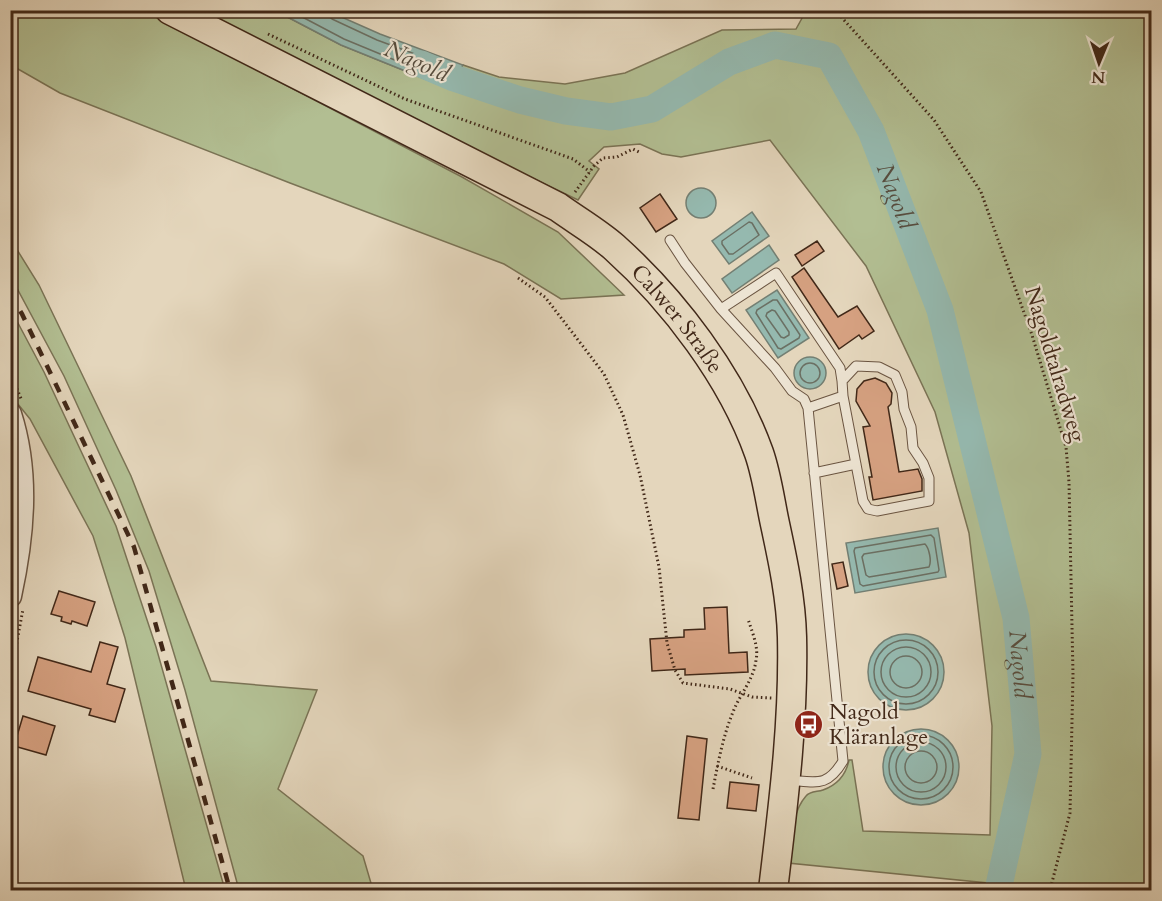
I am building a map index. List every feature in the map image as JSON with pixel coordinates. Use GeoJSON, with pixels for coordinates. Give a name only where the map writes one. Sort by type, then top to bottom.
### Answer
{"type":"FeatureCollection","features":[{"type":"Feature","properties":{"kind":"main road","name":"Calwer Straße"},"geometry":{"type":"LineString","coordinates":[[171,10],[558,207],[613,246],[664,297],[705,351],[736,403],[759,454],[784,568],[792,635],[791,700],[786,780],[773,891]]}},
{"type":"Feature","properties":{"kind":"street"},"geometry":{"type":"LineString","coordinates":[[10,414],[15,429],[21,472],[22,522],[10,596]]}},
{"type":"Feature","properties":{"kind":"lane"},"geometry":{"type":"LineString","coordinates":[[670,240],[721,309],[768,360],[792,391],[804,399],[808,408],[843,761],[834,776],[820,782],[786,780]]}},
{"type":"Feature","properties":{"kind":"lane"},"geometry":{"type":"LineString","coordinates":[[721,309],[776,273],[840,368],[843,396],[863,501],[868,509],[877,511],[929,501],[929,478],[913,448],[911,427],[895,375],[879,367],[856,366],[842,381]]}},
{"type":"Feature","properties":{"kind":"lane"},"geometry":{"type":"LineString","coordinates":[[808,408],[843,396]]}},
{"type":"Feature","properties":{"kind":"lane"},"geometry":{"type":"LineString","coordinates":[[814,473],[856,464]]}},
{"type":"Feature","properties":{"kind":"path","name":"Nagoldtalradweg"},"geometry":{"type":"LineString","coordinates":[[835,10],[934,120],[981,192],[1032,335],[1066,447],[1069,482],[1073,675],[1070,813],[1050,891]]}},
{"type":"Feature","properties":{"kind":"path"},"geometry":{"type":"LineString","coordinates":[[1143,10],[1152,31]]}},
{"type":"Feature","properties":{"kind":"path"},"geometry":{"type":"LineString","coordinates":[[258,29],[405,99],[573,159],[590,172]]}},
{"type":"Feature","properties":{"kind":"path"},"geometry":{"type":"LineString","coordinates":[[558,207],[571,198],[603,158],[616,157],[633,148],[641,153]]}},
{"type":"Feature","properties":{"kind":"path"},"geometry":{"type":"LineString","coordinates":[[518,278],[545,297],[604,374],[622,415],[640,475],[659,567],[667,643],[675,670],[683,683],[730,689],[752,697],[791,700]]}},
{"type":"Feature","properties":{"kind":"path"},"geometry":{"type":"LineString","coordinates":[[713,789],[717,766],[734,710],[753,673],[757,658],[755,641],[748,619]]}},
{"type":"Feature","properties":{"kind":"path"},"geometry":{"type":"LineString","coordinates":[[10,632],[19,633]]}},
{"type":"Feature","properties":{"kind":"path"},"geometry":{"type":"LineString","coordinates":[[717,766],[752,778]]}},
{"type":"Feature","properties":{"kind":"green space"},"geometry":{"type":"Polygon","coordinates":[[[11,11],[144,11],[462,177],[558,232],[624,295],[561,299],[504,264],[60,93],[11,65],[11,11]]]}},
{"type":"Feature","properties":{"kind":"green space"},"geometry":{"type":"Polygon","coordinates":[[[190,11],[276,11],[341,45],[450,89],[463,65],[499,77],[565,84],[625,73],[722,30],[796,29],[806,11],[1151,11],[1151,890],[989,890],[988,883],[788,863],[792,828],[801,803],[810,793],[823,790],[837,782],[846,770],[849,760],[852,760],[863,831],[990,835],[992,726],[969,533],[935,412],[866,266],[770,140],[681,157],[662,154],[640,144],[604,147],[589,161],[599,169],[578,200],[190,11]]]}},
{"type":"Feature","properties":{"kind":"green space"},"geometry":{"type":"Polygon","coordinates":[[[11,240],[39,285],[131,476],[211,681],[317,690],[278,789],[363,856],[373,890],[239,890],[185,690],[149,571],[116,490],[64,376],[11,277],[11,240]]]}},
{"type":"Feature","properties":{"kind":"green space"},"geometry":{"type":"Polygon","coordinates":[[[10,308],[44,372],[116,526],[156,647],[225,890],[186,890],[125,638],[93,536],[30,419],[13,398],[10,308]]]}},
{"type":"Feature","properties":{"kind":"water"},"geometry":{"type":"Polygon","coordinates":[[[276,11],[328,11],[380,34],[463,65],[450,89],[341,45],[276,11]]]}},
{"type":"Feature","properties":{"kind":"water"},"geometry":{"type":"Polygon","coordinates":[[[701,188],[712,192],[716,203],[712,214],[701,218],[690,214],[686,203],[690,192],[701,188]]]}},
{"type":"Feature","properties":{"kind":"water"},"geometry":{"type":"Polygon","coordinates":[[[752,212],[769,236],[729,264],[712,241],[752,212]]]}},
{"type":"Feature","properties":{"kind":"water"},"geometry":{"type":"Polygon","coordinates":[[[769,245],[779,260],[732,293],[722,279],[769,245]]]}},
{"type":"Feature","properties":{"kind":"water"},"geometry":{"type":"Polygon","coordinates":[[[777,290],[809,338],[778,358],[746,310],[777,290]]]}},
{"type":"Feature","properties":{"kind":"water"},"geometry":{"type":"Polygon","coordinates":[[[810,357],[821,362],[826,373],[821,384],[810,389],[799,384],[794,373],[799,362],[810,357]]]}},
{"type":"Feature","properties":{"kind":"water"},"geometry":{"type":"Polygon","coordinates":[[[938,528],[946,577],[855,593],[846,543],[938,528]]]}},
{"type":"Feature","properties":{"kind":"water"},"geometry":{"type":"Polygon","coordinates":[[[899,634],[913,634],[927,640],[938,651],[944,665],[941,687],[933,699],[913,710],[899,710],[885,704],[874,693],[868,679],[868,665],[874,651],[885,640],[899,634]]]}},
{"type":"Feature","properties":{"kind":"water"},"geometry":{"type":"Polygon","coordinates":[[[914,729],[928,729],[942,735],[953,746],[959,760],[956,782],[948,794],[928,805],[914,805],[900,799],[889,788],[883,774],[883,760],[889,746],[900,735],[914,729]]]}},
{"type":"Feature","properties":{"kind":"building"},"geometry":{"type":"Polygon","coordinates":[[[660,194],[677,219],[656,232],[640,208],[660,194]]]}},
{"type":"Feature","properties":{"kind":"building"},"geometry":{"type":"Polygon","coordinates":[[[817,241],[824,251],[802,266],[795,255],[817,241]]]}},
{"type":"Feature","properties":{"kind":"building"},"geometry":{"type":"Polygon","coordinates":[[[804,268],[838,317],[857,306],[874,331],[862,339],[859,335],[839,349],[792,277],[804,268]]]}},
{"type":"Feature","properties":{"kind":"building"},"geometry":{"type":"Polygon","coordinates":[[[875,378],[886,383],[892,393],[891,404],[888,407],[899,472],[918,469],[922,479],[922,491],[873,500],[869,477],[872,477],[863,427],[870,426],[856,401],[857,389],[864,381],[875,378]]]}},
{"type":"Feature","properties":{"kind":"building"},"geometry":{"type":"Polygon","coordinates":[[[843,562],[848,586],[837,589],[832,564],[843,562]]]}},
{"type":"Feature","properties":{"kind":"building"},"geometry":{"type":"Polygon","coordinates":[[[59,591],[95,602],[87,626],[72,621],[71,624],[61,621],[62,617],[51,614],[59,591]]]}},
{"type":"Feature","properties":{"kind":"building"},"geometry":{"type":"Polygon","coordinates":[[[727,607],[729,653],[747,652],[748,672],[685,675],[685,669],[652,671],[650,639],[684,637],[684,630],[705,629],[704,608],[727,607]]]}},
{"type":"Feature","properties":{"kind":"building"},"geometry":{"type":"Polygon","coordinates":[[[100,642],[118,647],[107,684],[125,689],[115,722],[89,715],[91,709],[28,691],[38,657],[91,672],[100,642]]]}},
{"type":"Feature","properties":{"kind":"building"},"geometry":{"type":"Polygon","coordinates":[[[23,716],[55,726],[46,755],[14,746],[23,716]]]}},
{"type":"Feature","properties":{"kind":"building"},"geometry":{"type":"Polygon","coordinates":[[[687,736],[707,739],[699,820],[678,818],[687,736]]]}},
{"type":"Feature","properties":{"kind":"building"},"geometry":{"type":"Polygon","coordinates":[[[730,782],[759,785],[756,811],[727,808],[730,782]]]}},
{"type":"Feature","properties":{"kind":"waterway","name":"Nagold"},"geometry":{"type":"LineString","coordinates":[[421,64],[454,78],[520,100],[566,111],[611,117],[652,109],[729,62],[775,45],[829,56],[871,131],[940,310],[1016,618],[1028,754],[998,890]]}},
{"type":"Feature","properties":{"kind":"railway"},"geometry":{"type":"LineString","coordinates":[[10,294],[22,314],[134,547],[230,890]]}},
{"type":"Feature","properties":{"kind":"place","name":"Nagold Kläranlage"},"geometry":{"type":"Point","coordinates":[808,724]}}]}
